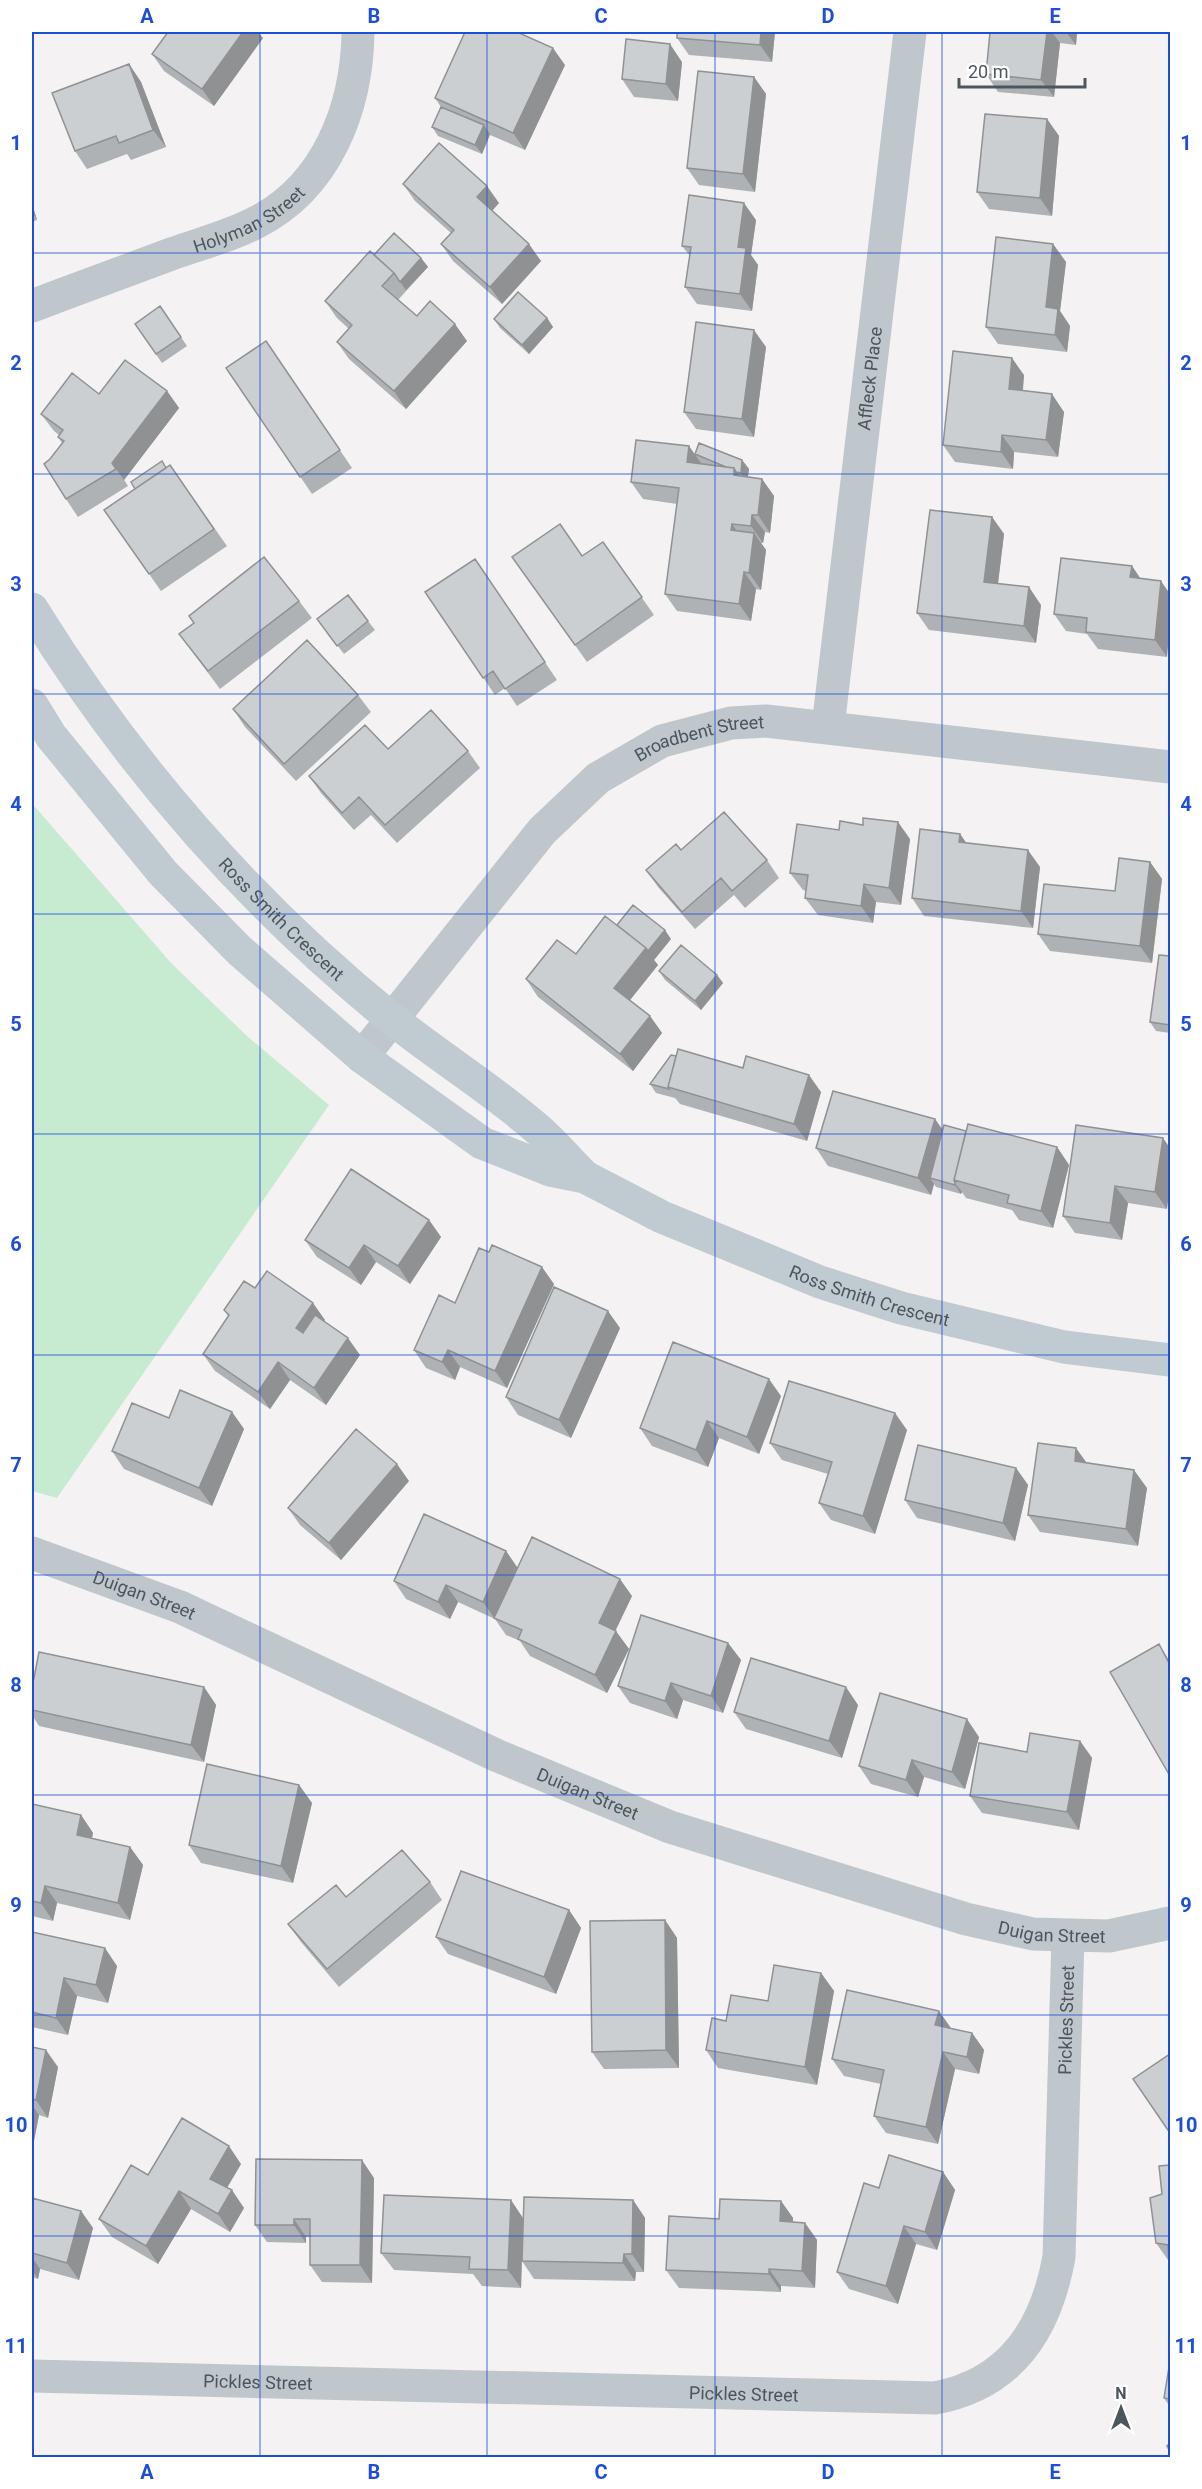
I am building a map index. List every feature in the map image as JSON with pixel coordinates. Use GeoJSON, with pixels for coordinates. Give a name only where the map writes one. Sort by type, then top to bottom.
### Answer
{"type":"FeatureCollection","features":[{"type":"Feature","properties":{"kind":"street","name":"Holyman Street"},"geometry":{"type":"LineString","coordinates":[[32,306],[256,223],[301,191],[319,169],[346,116],[358,54],[358,32]]}},
{"type":"Feature","properties":{"kind":"street","name":"Affleck Place"},"geometry":{"type":"LineString","coordinates":[[828,727],[910,32]]}},
{"type":"Feature","properties":{"kind":"street","name":"Ross Smith Crescent"},"geometry":{"type":"LineString","coordinates":[[32,611],[113,730],[203,840],[297,936],[393,1019],[534,1126],[585,1177]]}},
{"type":"Feature","properties":{"kind":"street","name":"Ross Smith Crescent"},"geometry":{"type":"LineString","coordinates":[[32,705],[51,736],[163,873],[240,951],[362,1057],[482,1143],[550,1170],[585,1177],[662,1217],[820,1282],[901,1308],[1064,1347],[1170,1360]]}},
{"type":"Feature","properties":{"kind":"street","name":"Broadbent Street"},"geometry":{"type":"LineString","coordinates":[[362,1057],[542,831],[598,778],[662,741],[731,723],[766,721],[1170,767]]}},
{"type":"Feature","properties":{"kind":"street"},"geometry":{"type":"LineString","coordinates":[[32,738],[42,741],[75,766]]}},
{"type":"Feature","properties":{"kind":"street","name":"Duigan Street"},"geometry":{"type":"LineString","coordinates":[[32,1553],[180,1606],[498,1756],[670,1827],[966,1919],[1034,1934],[1109,1935],[1170,1923]]}},
{"type":"Feature","properties":{"kind":"street","name":"Pickles Street"},"geometry":{"type":"LineString","coordinates":[[32,2376],[935,2398],[958,2394],[1000,2372],[1017,2355],[1046,2310],[1054,2284],[1059,2257],[1068,1936]]}},
{"type":"Feature","properties":{"kind":"green space"},"geometry":{"type":"Polygon","coordinates":[[[32,805],[172,964],[248,1037],[329,1105],[57,1498],[32,1491],[32,805]]]}},
{"type":"Feature","properties":{"kind":"building"},"geometry":{"type":"Polygon","coordinates":[[[168,32],[243,32],[202,89],[152,54],[168,32]]]}},
{"type":"Feature","properties":{"kind":"building"},"geometry":{"type":"Polygon","coordinates":[[[465,32],[517,32],[553,48],[513,133],[435,98],[465,32]]]}},
{"type":"Feature","properties":{"kind":"building"},"geometry":{"type":"Polygon","coordinates":[[[677,32],[761,32],[760,45],[677,38],[677,32]]]}},
{"type":"Feature","properties":{"kind":"building"},"geometry":{"type":"Polygon","coordinates":[[[990,32],[1047,32],[1041,80],[986,74],[990,32]]]}},
{"type":"Feature","properties":{"kind":"building"},"geometry":{"type":"Polygon","coordinates":[[[626,39],[670,44],[666,84],[622,79],[626,39]]]}},
{"type":"Feature","properties":{"kind":"building"},"geometry":{"type":"Polygon","coordinates":[[[129,64],[153,130],[119,143],[116,136],[75,151],[52,93],[129,64]]]}},
{"type":"Feature","properties":{"kind":"building"},"geometry":{"type":"Polygon","coordinates":[[[698,71],[754,77],[743,174],[687,168],[698,71]]]}},
{"type":"Feature","properties":{"kind":"building"},"geometry":{"type":"Polygon","coordinates":[[[441,107],[484,125],[475,145],[432,127],[441,107]]]}},
{"type":"Feature","properties":{"kind":"building"},"geometry":{"type":"Polygon","coordinates":[[[985,114],[1047,119],[1040,198],[977,192],[985,114]]]}},
{"type":"Feature","properties":{"kind":"building"},"geometry":{"type":"Polygon","coordinates":[[[439,143],[487,186],[477,197],[529,244],[490,287],[441,244],[454,230],[403,184],[439,143]]]}},
{"type":"Feature","properties":{"kind":"building"},"geometry":{"type":"Polygon","coordinates":[[[689,195],[744,203],[738,247],[746,248],[740,294],[685,287],[691,247],[682,246],[689,195]]]}},
{"type":"Feature","properties":{"kind":"building"},"geometry":{"type":"Polygon","coordinates":[[[394,233],[421,258],[400,282],[394,273],[374,255],[394,233]]]}},
{"type":"Feature","properties":{"kind":"building"},"geometry":{"type":"Polygon","coordinates":[[[996,237],[1053,244],[1046,307],[1058,309],[1055,335],[986,327],[996,237]]]}},
{"type":"Feature","properties":{"kind":"building"},"geometry":{"type":"Polygon","coordinates":[[[370,251],[394,273],[382,286],[417,316],[430,301],[455,324],[394,391],[337,342],[352,325],[325,301],[370,251]]]}},
{"type":"Feature","properties":{"kind":"building"},"geometry":{"type":"Polygon","coordinates":[[[518,292],[547,318],[522,345],[494,319],[518,292]]]}},
{"type":"Feature","properties":{"kind":"building"},"geometry":{"type":"Polygon","coordinates":[[[160,306],[181,337],[156,354],[135,324],[160,306]]]}},
{"type":"Feature","properties":{"kind":"building"},"geometry":{"type":"Polygon","coordinates":[[[696,322],[754,330],[742,419],[684,412],[696,322]]]}},
{"type":"Feature","properties":{"kind":"building"},"geometry":{"type":"Polygon","coordinates":[[[266,341],[340,450],[300,477],[226,368],[266,341]]]}},
{"type":"Feature","properties":{"kind":"building"},"geometry":{"type":"Polygon","coordinates":[[[953,351],[1012,358],[1009,389],[1052,394],[1046,440],[1002,435],[1001,452],[943,445],[953,351]]]}},
{"type":"Feature","properties":{"kind":"building"},"geometry":{"type":"Polygon","coordinates":[[[125,360],[167,391],[112,463],[116,469],[66,499],[44,464],[64,441],[58,437],[63,430],[41,414],[72,373],[99,394],[125,360]]]}},
{"type":"Feature","properties":{"kind":"building"},"geometry":{"type":"Polygon","coordinates":[[[636,440],[689,446],[687,462],[734,468],[734,475],[762,479],[758,515],[752,515],[751,526],[732,524],[731,530],[754,533],[749,573],[744,572],[739,604],[665,594],[679,488],[631,482],[636,440]]]}},
{"type":"Feature","properties":{"kind":"building"},"geometry":{"type":"Polygon","coordinates":[[[699,443],[742,460],[741,473],[736,472],[734,468],[695,454],[699,443]]]}},
{"type":"Feature","properties":{"kind":"building"},"geometry":{"type":"Polygon","coordinates":[[[162,461],[166,468],[135,489],[131,482],[162,461]]]}},
{"type":"Feature","properties":{"kind":"building"},"geometry":{"type":"Polygon","coordinates":[[[170,465],[214,529],[149,574],[104,510],[170,465]]]}},
{"type":"Feature","properties":{"kind":"building"},"geometry":{"type":"Polygon","coordinates":[[[930,510],[992,517],[984,582],[1029,587],[1024,626],[917,613],[930,510]]]}},
{"type":"Feature","properties":{"kind":"building"},"geometry":{"type":"Polygon","coordinates":[[[560,524],[582,556],[603,542],[642,597],[575,645],[512,557],[560,524]]]}},
{"type":"Feature","properties":{"kind":"building"},"geometry":{"type":"Polygon","coordinates":[[[264,557],[299,601],[208,671],[179,634],[194,623],[189,616],[264,557]]]}},
{"type":"Feature","properties":{"kind":"building"},"geometry":{"type":"Polygon","coordinates":[[[1061,558],[1132,566],[1130,577],[1161,581],[1155,640],[1086,632],[1087,618],[1054,614],[1061,558]]]}},
{"type":"Feature","properties":{"kind":"building"},"geometry":{"type":"Polygon","coordinates":[[[475,559],[545,662],[505,689],[493,671],[483,678],[425,592],[475,559]]]}},
{"type":"Feature","properties":{"kind":"building"},"geometry":{"type":"Polygon","coordinates":[[[348,595],[368,621],[337,646],[317,619],[348,595]]]}},
{"type":"Feature","properties":{"kind":"building"},"geometry":{"type":"Polygon","coordinates":[[[307,640],[358,695],[284,764],[233,709],[307,640]]]}},
{"type":"Feature","properties":{"kind":"building"},"geometry":{"type":"Polygon","coordinates":[[[431,710],[468,751],[385,825],[359,797],[342,813],[309,776],[365,725],[388,749],[431,710]]]}},
{"type":"Feature","properties":{"kind":"building"},"geometry":{"type":"Polygon","coordinates":[[[724,812],[767,860],[732,891],[721,878],[682,912],[646,870],[676,844],[681,850],[724,812]]]}},
{"type":"Feature","properties":{"kind":"building"},"geometry":{"type":"Polygon","coordinates":[[[863,818],[898,822],[889,888],[864,884],[861,906],[805,898],[808,875],[790,873],[797,824],[839,830],[840,821],[863,825],[863,818]]]}},
{"type":"Feature","properties":{"kind":"building"},"geometry":{"type":"Polygon","coordinates":[[[920,829],[960,834],[959,842],[1028,850],[1021,911],[912,898],[920,829]]]}},
{"type":"Feature","properties":{"kind":"building"},"geometry":{"type":"Polygon","coordinates":[[[1119,858],[1150,862],[1140,946],[1038,934],[1044,884],[1115,891],[1119,858]]]}},
{"type":"Feature","properties":{"kind":"building"},"geometry":{"type":"Polygon","coordinates":[[[633,905],[665,930],[648,951],[617,925],[633,905]]]}},
{"type":"Feature","properties":{"kind":"building"},"geometry":{"type":"Polygon","coordinates":[[[605,916],[646,948],[614,988],[650,1016],[620,1054],[526,979],[557,940],[576,954],[605,916]]]}},
{"type":"Feature","properties":{"kind":"building"},"geometry":{"type":"Polygon","coordinates":[[[681,945],[717,975],[695,1001],[659,971],[681,945]]]}},
{"type":"Feature","properties":{"kind":"building"},"geometry":{"type":"Polygon","coordinates":[[[1159,955],[1170,956],[1170,1025],[1150,1022],[1159,955]]]}},
{"type":"Feature","properties":{"kind":"building"},"geometry":{"type":"Polygon","coordinates":[[[678,1049],[743,1068],[746,1056],[809,1075],[794,1124],[668,1087],[678,1049]]]}},
{"type":"Feature","properties":{"kind":"building"},"geometry":{"type":"Polygon","coordinates":[[[671,1055],[676,1056],[669,1089],[650,1084],[671,1055]]]}},
{"type":"Feature","properties":{"kind":"building"},"geometry":{"type":"Polygon","coordinates":[[[833,1091],[935,1119],[918,1178],[816,1148],[833,1091]]]}},
{"type":"Feature","properties":{"kind":"building"},"geometry":{"type":"Polygon","coordinates":[[[968,1124],[1057,1147],[1041,1211],[1007,1203],[1009,1195],[954,1180],[968,1124]]]}},
{"type":"Feature","properties":{"kind":"building"},"geometry":{"type":"Polygon","coordinates":[[[944,1125],[966,1131],[954,1180],[955,1185],[930,1178],[944,1125]]]}},
{"type":"Feature","properties":{"kind":"building"},"geometry":{"type":"Polygon","coordinates":[[[1076,1125],[1163,1138],[1155,1192],[1115,1186],[1110,1223],[1063,1216],[1076,1125]]]}},
{"type":"Feature","properties":{"kind":"building"},"geometry":{"type":"Polygon","coordinates":[[[351,1169],[429,1220],[398,1266],[364,1245],[349,1268],[305,1240],[351,1169]]]}},
{"type":"Feature","properties":{"kind":"building"},"geometry":{"type":"Polygon","coordinates":[[[492,1245],[542,1267],[495,1371],[448,1350],[442,1362],[414,1350],[439,1295],[455,1303],[479,1248],[489,1252],[492,1245]]]}},
{"type":"Feature","properties":{"kind":"building"},"geometry":{"type":"Polygon","coordinates":[[[267,1271],[313,1303],[296,1328],[303,1333],[315,1315],[348,1338],[314,1388],[278,1362],[258,1392],[203,1354],[229,1315],[224,1310],[244,1281],[255,1288],[267,1271]]]}},
{"type":"Feature","properties":{"kind":"building"},"geometry":{"type":"Polygon","coordinates":[[[554,1287],[608,1311],[559,1420],[506,1397],[554,1287]]]}},
{"type":"Feature","properties":{"kind":"building"},"geometry":{"type":"Polygon","coordinates":[[[673,1342],[769,1379],[747,1437],[707,1421],[696,1450],[640,1428],[673,1342]]]}},
{"type":"Feature","properties":{"kind":"building"},"geometry":{"type":"Polygon","coordinates":[[[789,1381],[895,1413],[863,1516],[819,1503],[832,1462],[770,1443],[789,1381]]]}},
{"type":"Feature","properties":{"kind":"building"},"geometry":{"type":"Polygon","coordinates":[[[180,1390],[232,1412],[199,1488],[112,1451],[132,1403],[169,1418],[180,1390]]]}},
{"type":"Feature","properties":{"kind":"building"},"geometry":{"type":"Polygon","coordinates":[[[356,1429],[397,1464],[329,1543],[288,1508],[356,1429]]]}},
{"type":"Feature","properties":{"kind":"building"},"geometry":{"type":"Polygon","coordinates":[[[1038,1443],[1076,1448],[1075,1461],[1134,1470],[1126,1529],[1028,1515],[1038,1443]]]}},
{"type":"Feature","properties":{"kind":"building"},"geometry":{"type":"Polygon","coordinates":[[[918,1445],[1016,1468],[1003,1523],[905,1500],[918,1445]]]}},
{"type":"Feature","properties":{"kind":"building"},"geometry":{"type":"Polygon","coordinates":[[[424,1514],[506,1551],[483,1602],[446,1585],[438,1602],[394,1581],[424,1514]]]}},
{"type":"Feature","properties":{"kind":"building"},"geometry":{"type":"Polygon","coordinates":[[[532,1537],[620,1579],[599,1623],[616,1631],[595,1675],[518,1639],[522,1630],[494,1618],[532,1537]]]}},
{"type":"Feature","properties":{"kind":"building"},"geometry":{"type":"Polygon","coordinates":[[[641,1615],[728,1643],[711,1696],[671,1683],[665,1701],[618,1686],[641,1615]]]}},
{"type":"Feature","properties":{"kind":"building"},"geometry":{"type":"Polygon","coordinates":[[[1159,1644],[1170,1665],[1170,1776],[1110,1672],[1159,1644]]]}},
{"type":"Feature","properties":{"kind":"building"},"geometry":{"type":"Polygon","coordinates":[[[39,1652],[204,1687],[191,1745],[32,1710],[32,1688],[39,1652]]]}},
{"type":"Feature","properties":{"kind":"building"},"geometry":{"type":"Polygon","coordinates":[[[751,1658],[846,1687],[829,1741],[734,1712],[751,1658]]]}},
{"type":"Feature","properties":{"kind":"building"},"geometry":{"type":"Polygon","coordinates":[[[880,1693],[967,1719],[952,1772],[912,1760],[906,1780],[859,1766],[880,1693]]]}},
{"type":"Feature","properties":{"kind":"building"},"geometry":{"type":"Polygon","coordinates":[[[1030,1733],[1080,1741],[1067,1812],[970,1796],[979,1743],[1027,1752],[1030,1733]]]}},
{"type":"Feature","properties":{"kind":"building"},"geometry":{"type":"Polygon","coordinates":[[[207,1764],[299,1785],[281,1866],[189,1845],[207,1764]]]}},
{"type":"Feature","properties":{"kind":"building"},"geometry":{"type":"Polygon","coordinates":[[[32,1804],[81,1815],[77,1835],[130,1847],[118,1903],[45,1886],[41,1903],[32,1901],[32,1804]]]}},
{"type":"Feature","properties":{"kind":"building"},"geometry":{"type":"Polygon","coordinates":[[[402,1850],[430,1882],[327,1969],[288,1924],[336,1885],[346,1897],[402,1850]]]}},
{"type":"Feature","properties":{"kind":"building"},"geometry":{"type":"Polygon","coordinates":[[[461,1871],[569,1910],[544,1977],[436,1937],[461,1871]]]}},
{"type":"Feature","properties":{"kind":"building"},"geometry":{"type":"Polygon","coordinates":[[[665,1920],[666,2050],[592,2052],[590,1921],[665,1920]]]}},
{"type":"Feature","properties":{"kind":"building"},"geometry":{"type":"Polygon","coordinates":[[[32,1932],[105,1948],[96,1985],[64,1978],[56,2018],[32,2012],[32,1932]]]}},
{"type":"Feature","properties":{"kind":"building"},"geometry":{"type":"Polygon","coordinates":[[[774,1965],[821,1973],[805,2067],[706,2050],[712,2018],[726,2021],[731,1995],[768,2001],[774,1965]]]}},
{"type":"Feature","properties":{"kind":"building"},"geometry":{"type":"Polygon","coordinates":[[[847,1990],[939,2011],[935,2025],[972,2033],[967,2057],[943,2052],[926,2127],[874,2116],[884,2070],[832,2059],[847,1990]]]}},
{"type":"Feature","properties":{"kind":"building"},"geometry":{"type":"Polygon","coordinates":[[[32,2047],[46,2050],[36,2100],[32,2099],[32,2047]]]}},
{"type":"Feature","properties":{"kind":"building"},"geometry":{"type":"Polygon","coordinates":[[[1170,2054],[1170,2133],[1133,2079],[1170,2054]]]}},
{"type":"Feature","properties":{"kind":"building"},"geometry":{"type":"Polygon","coordinates":[[[182,2118],[229,2146],[210,2179],[232,2190],[218,2214],[179,2191],[146,2246],[99,2219],[131,2165],[148,2175],[182,2118]]]}},
{"type":"Feature","properties":{"kind":"building"},"geometry":{"type":"Polygon","coordinates":[[[889,2155],[943,2172],[925,2232],[904,2226],[886,2286],[837,2272],[864,2183],[879,2188],[889,2155]]]}},
{"type":"Feature","properties":{"kind":"building"},"geometry":{"type":"Polygon","coordinates":[[[256,2159],[362,2160],[360,2265],[310,2265],[310,2219],[294,2219],[294,2225],[255,2225],[256,2159]]]}},
{"type":"Feature","properties":{"kind":"building"},"geometry":{"type":"Polygon","coordinates":[[[1170,2165],[1169,2265],[1168,2245],[1156,2243],[1150,2198],[1162,2194],[1159,2166],[1170,2165]]]}},
{"type":"Feature","properties":{"kind":"building"},"geometry":{"type":"Polygon","coordinates":[[[384,2195],[511,2200],[508,2270],[469,2269],[470,2257],[381,2253],[384,2195]]]}},
{"type":"Feature","properties":{"kind":"building"},"geometry":{"type":"Polygon","coordinates":[[[524,2197],[633,2200],[632,2254],[624,2254],[623,2263],[522,2261],[524,2197]]]}},
{"type":"Feature","properties":{"kind":"building"},"geometry":{"type":"Polygon","coordinates":[[[32,2198],[81,2211],[67,2263],[32,2253],[32,2198]]]}},
{"type":"Feature","properties":{"kind":"building"},"geometry":{"type":"Polygon","coordinates":[[[720,2199],[781,2201],[780,2221],[805,2223],[802,2271],[769,2269],[769,2274],[666,2270],[669,2216],[719,2219],[720,2199]]]}},
{"type":"Feature","properties":{"kind":"building"},"geometry":{"type":"Polygon","coordinates":[[[1170,2361],[1170,2399],[1164,2398],[1170,2361]]]}}]}
